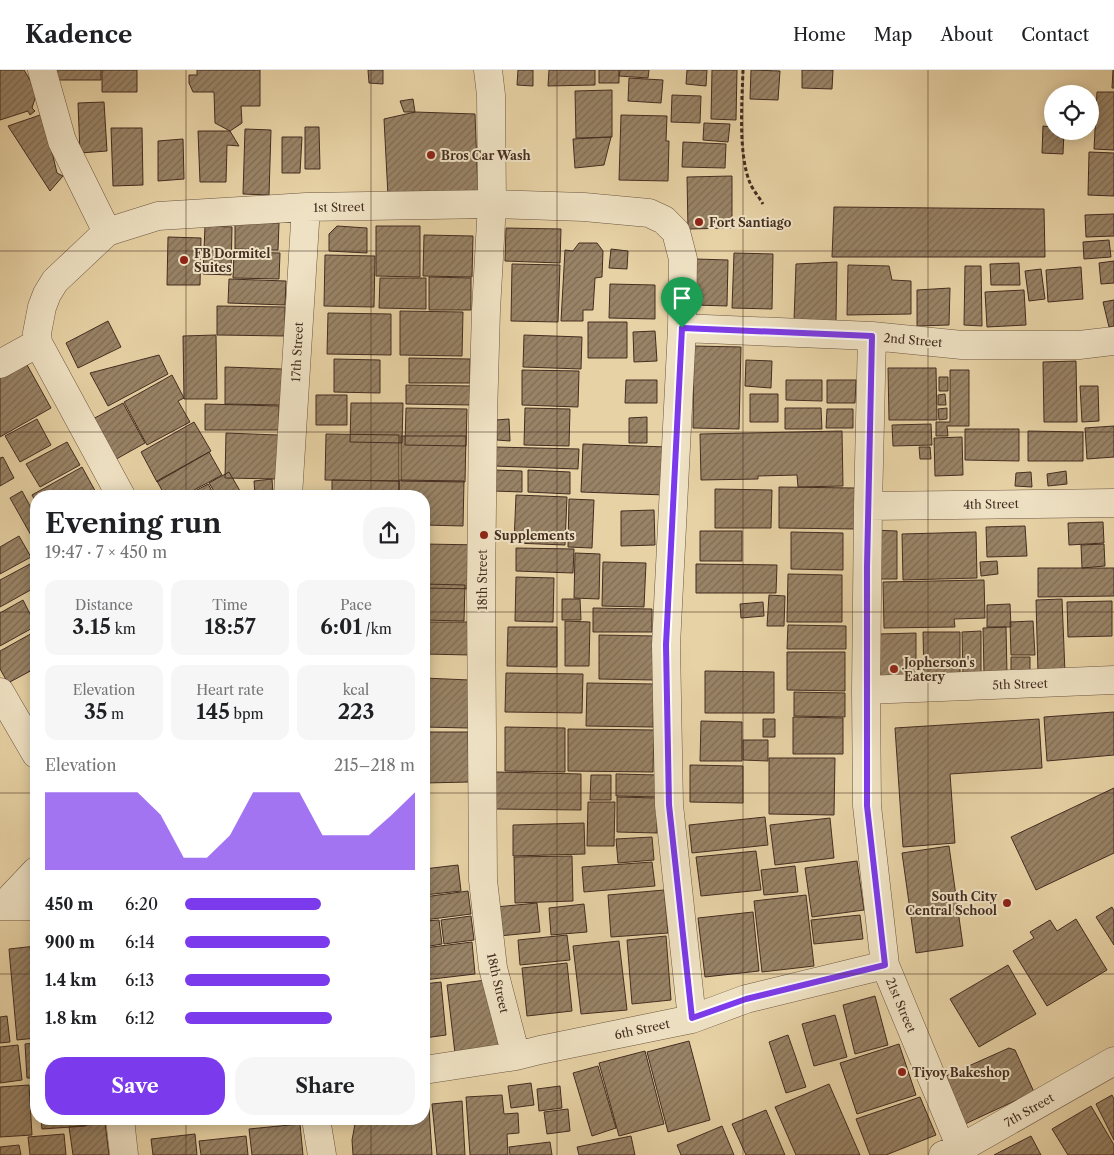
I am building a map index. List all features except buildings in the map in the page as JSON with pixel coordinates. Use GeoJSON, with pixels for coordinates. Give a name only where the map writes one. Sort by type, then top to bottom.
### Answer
{"type":"FeatureCollection","features":[{"type":"Feature","properties":{"kind":"street"},"geometry":{"type":"LineString","coordinates":[[42,70],[62,141],[107,232]]}},
{"type":"Feature","properties":{"kind":"street","name":"18th Street"},"geometry":{"type":"LineString","coordinates":[[488,70],[491,95],[492,204],[483,416],[481,593],[483,880],[493,968],[516,1056]]}},
{"type":"Feature","properties":{"kind":"street","name":"1st Street"},"geometry":{"type":"LineString","coordinates":[[38,343],[37,332],[42,307],[55,281],[107,232],[167,215],[306,207],[492,204],[584,207],[649,213],[664,220],[676,232],[683,259],[682,328],[666,655],[669,805],[692,1018]]}},
{"type":"Feature","properties":{"kind":"street","name":"17th Street"},"geometry":{"type":"LineString","coordinates":[[288,490],[306,207]]}},
{"type":"Feature","properties":{"kind":"street","name":"2nd Street"},"geometry":{"type":"LineString","coordinates":[[682,328],[872,336],[962,345],[1079,345],[1114,341]]}},
{"type":"Feature","properties":{"kind":"street","name":"21st Street"},"geometry":{"type":"LineString","coordinates":[[872,336],[866,690],[867,806],[885,965],[956,1153]]}},
{"type":"Feature","properties":{"kind":"street"},"geometry":{"type":"LineString","coordinates":[[0,364],[38,343],[118,490]]}},
{"type":"Feature","properties":{"kind":"street","name":"4th Street"},"geometry":{"type":"LineString","coordinates":[[868,506],[1114,503]]}},
{"type":"Feature","properties":{"kind":"street","name":"5th Street"},"geometry":{"type":"LineString","coordinates":[[866,690],[1114,680]]}},
{"type":"Feature","properties":{"kind":"street"},"geometry":{"type":"LineString","coordinates":[[0,692],[30,744]]}},
{"type":"Feature","properties":{"kind":"street"},"geometry":{"type":"LineString","coordinates":[[2,905],[30,877]]}},
{"type":"Feature","properties":{"kind":"street"},"geometry":{"type":"LineString","coordinates":[[2,905],[30,906]]}},
{"type":"Feature","properties":{"kind":"street","name":"6th Street"},"geometry":{"type":"LineString","coordinates":[[430,1069],[516,1056],[692,1018],[746,999],[885,965]]}},
{"type":"Feature","properties":{"kind":"street","name":"7th Street"},"geometry":{"type":"LineString","coordinates":[[956,1153],[1114,1061]]}},
{"type":"Feature","properties":{"kind":"street"},"geometry":{"type":"LineString","coordinates":[[121,1125],[124,1155]]}},
{"type":"Feature","properties":{"kind":"street"},"geometry":{"type":"LineString","coordinates":[[317,1125],[322,1155]]}},
{"type":"Feature","properties":{"kind":"path"},"geometry":{"type":"LineString","coordinates":[[743,70],[745,165],[750,184],[763,204]]}},
{"type":"Feature","properties":{"kind":"place","name":"Bros Car Wash"},"geometry":{"type":"Point","coordinates":[431,155]}},
{"type":"Feature","properties":{"kind":"place","name":"Fort Santiago"},"geometry":{"type":"Point","coordinates":[699,222]}},
{"type":"Feature","properties":{"kind":"place","name":"FB Dormitel Suites"},"geometry":{"type":"Point","coordinates":[184,260]}},
{"type":"Feature","properties":{"kind":"place","name":"Supplements"},"geometry":{"type":"Point","coordinates":[484,535]}},
{"type":"Feature","properties":{"kind":"place","name":"Jopherson's Eatery"},"geometry":{"type":"Point","coordinates":[894,669]}},
{"type":"Feature","properties":{"kind":"place","name":"South City Central School"},"geometry":{"type":"Point","coordinates":[1007,903]}},
{"type":"Feature","properties":{"kind":"place","name":"Tiyoy Bakeshop"},"geometry":{"type":"Point","coordinates":[902,1072]}},
{"type":"Feature","properties":{"kind":"route"},"geometry":{"type":"LineString","coordinates":[[682,328],[872,336],[867,567],[867,806],[885,965],[746,999],[692,1018],[669,805],[666,645],[682,328]]}}]}
